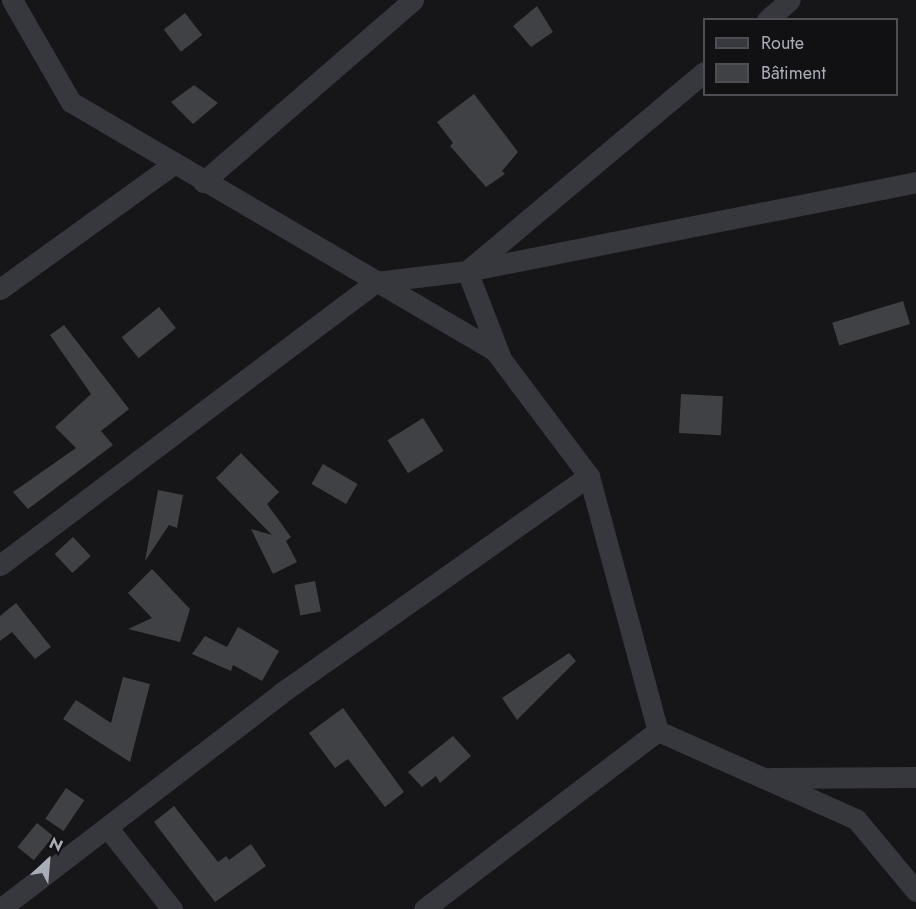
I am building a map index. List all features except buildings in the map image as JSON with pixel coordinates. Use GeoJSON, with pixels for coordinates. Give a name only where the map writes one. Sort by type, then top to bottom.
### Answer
{"type":"FeatureCollection","features":[{"type":"Feature","properties":{"kind":"street"},"geometry":{"type":"LineString","coordinates":[[12,0],[71,102],[203,182],[495,351],[589,476],[658,731]]}},
{"type":"Feature","properties":{"kind":"street"},"geometry":{"type":"LineString","coordinates":[[203,182],[413,0]]}},
{"type":"Feature","properties":{"kind":"street"},"geometry":{"type":"LineString","coordinates":[[769,18],[790,0]]}},
{"type":"Feature","properties":{"kind":"street"},"geometry":{"type":"LineString","coordinates":[[467,271],[703,74]]}},
{"type":"Feature","properties":{"kind":"street"},"geometry":{"type":"LineString","coordinates":[[0,289],[173,164]]}},
{"type":"Feature","properties":{"kind":"street"},"geometry":{"type":"LineString","coordinates":[[0,565],[376,282],[467,271],[916,182]]}},
{"type":"Feature","properties":{"kind":"street"},"geometry":{"type":"LineString","coordinates":[[467,271],[502,360]]}},
{"type":"Feature","properties":{"kind":"street"},"geometry":{"type":"LineString","coordinates":[[0,909],[281,693],[589,476]]}},
{"type":"Feature","properties":{"kind":"street"},"geometry":{"type":"LineString","coordinates":[[658,731],[856,819],[916,891]]}},
{"type":"Feature","properties":{"kind":"street"},"geometry":{"type":"LineString","coordinates":[[424,909],[658,731]]}},
{"type":"Feature","properties":{"kind":"street"},"geometry":{"type":"LineString","coordinates":[[762,778],[916,777]]}},
{"type":"Feature","properties":{"kind":"street"},"geometry":{"type":"LineString","coordinates":[[107,827],[172,909]]}}]}
